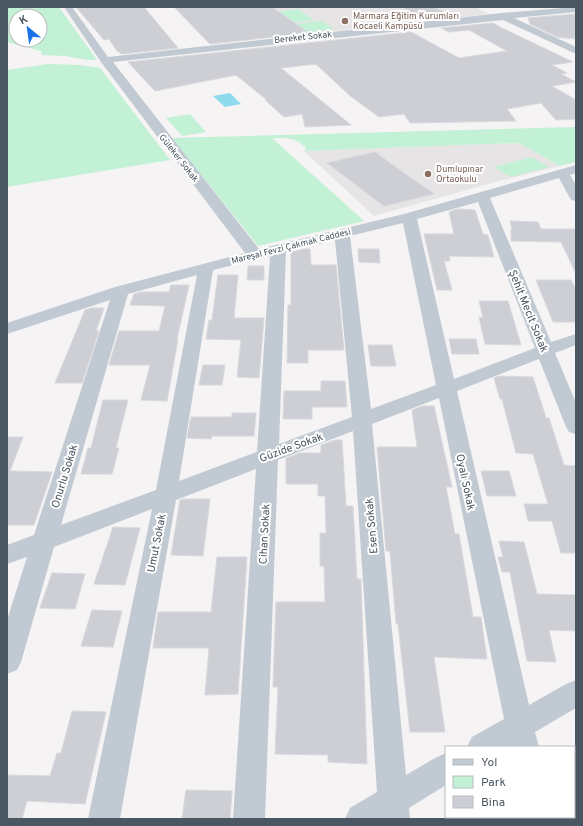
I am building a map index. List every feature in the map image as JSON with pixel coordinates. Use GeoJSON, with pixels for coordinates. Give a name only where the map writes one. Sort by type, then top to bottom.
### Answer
{"type":"FeatureCollection","features":[{"type":"Feature","properties":{"kind":"street","name":"Güleker Sokak"},"geometry":{"type":"LineString","coordinates":[[68,7],[104,60],[255,255]]}},
{"type":"Feature","properties":{"kind":"street","name":"Bereket Sokak"},"geometry":{"type":"LineString","coordinates":[[104,60],[576,9]]}},
{"type":"Feature","properties":{"kind":"street"},"geometry":{"type":"LineString","coordinates":[[489,10],[576,51]]}},
{"type":"Feature","properties":{"kind":"street"},"geometry":{"type":"LineString","coordinates":[[562,44],[576,44]]}},
{"type":"Feature","properties":{"kind":"street"},"geometry":{"type":"LineString","coordinates":[[569,171],[576,197]]}},
{"type":"Feature","properties":{"kind":"street","name":"Mareşal Fevzi Çakmak Caddesi"},"geometry":{"type":"LineString","coordinates":[[7,329],[121,291],[206,267],[409,217],[482,194],[569,171]]}},
{"type":"Feature","properties":{"kind":"street","name":"Şehit Mecit Sokak"},"geometry":{"type":"LineString","coordinates":[[482,194],[576,427]]}},
{"type":"Feature","properties":{"kind":"street","name":"Oyalı Sokak"},"geometry":{"type":"LineString","coordinates":[[409,217],[521,736]]}},
{"type":"Feature","properties":{"kind":"street","name":"Esen Sokak"},"geometry":{"type":"LineString","coordinates":[[342,233],[362,420],[393,810]]}},
{"type":"Feature","properties":{"kind":"street","name":"Cihan Sokak"},"geometry":{"type":"LineString","coordinates":[[249,819],[278,249]]}},
{"type":"Feature","properties":{"kind":"street","name":"Umut Sokak"},"geometry":{"type":"LineString","coordinates":[[104,819],[166,494],[206,267]]}},
{"type":"Feature","properties":{"kind":"street","name":"Onurlu Sokak"},"geometry":{"type":"LineString","coordinates":[[7,662],[121,291]]}},
{"type":"Feature","properties":{"kind":"street","name":"Güzide Sokak"},"geometry":{"type":"LineString","coordinates":[[7,555],[576,339]]}},
{"type":"Feature","properties":{"kind":"street"},"geometry":{"type":"LineString","coordinates":[[486,746],[521,736],[576,693]]}},
{"type":"Feature","properties":{"kind":"street"},"geometry":{"type":"LineString","coordinates":[[361,819],[393,810],[445,769]]}},
{"type":"Feature","properties":{"kind":"shaded area","name":"Marmara Eğitim Kurumları Kocaeli Kampüsü"},"geometry":{"type":"Polygon","coordinates":[[[238,7],[475,7],[490,14],[278,37],[238,7]]]}},
{"type":"Feature","properties":{"kind":"shaded area","name":"Dumlupınar Ortaokulu"},"geometry":{"type":"Polygon","coordinates":[[[519,143],[560,166],[495,182],[374,216],[304,151],[519,143]]]}},
{"type":"Feature","properties":{"kind":"green space"},"geometry":{"type":"Polygon","coordinates":[[[7,7],[59,7],[97,60],[42,55],[41,51],[30,48],[48,48],[48,8],[8,8],[8,42],[7,7]]]}},
{"type":"Feature","properties":{"kind":"green space"},"geometry":{"type":"Polygon","coordinates":[[[298,9],[314,20],[293,22],[278,12],[298,9]]]}},
{"type":"Feature","properties":{"kind":"green space"},"geometry":{"type":"Polygon","coordinates":[[[322,21],[334,29],[279,36],[267,27],[322,21]]]}},
{"type":"Feature","properties":{"kind":"green space"},"geometry":{"type":"Polygon","coordinates":[[[48,64],[80,65],[100,68],[170,160],[7,187],[7,70],[48,64]]]}},
{"type":"Feature","properties":{"kind":"green space"},"geometry":{"type":"Polygon","coordinates":[[[190,114],[206,132],[182,136],[166,118],[190,114]]]}},
{"type":"Feature","properties":{"kind":"green space"},"geometry":{"type":"Polygon","coordinates":[[[576,127],[576,162],[560,166],[519,143],[304,151],[306,148],[295,140],[286,138],[272,138],[364,221],[258,246],[172,138],[576,127]]]}},
{"type":"Feature","properties":{"kind":"green space"},"geometry":{"type":"Polygon","coordinates":[[[532,157],[549,167],[511,177],[494,167],[532,157]]]}},
{"type":"Feature","properties":{"kind":"water"},"geometry":{"type":"Polygon","coordinates":[[[230,93],[241,104],[225,107],[213,96],[230,93]]]}},
{"type":"Feature","properties":{"kind":"building"},"geometry":{"type":"Polygon","coordinates":[[[76,7],[144,7],[178,48],[122,54],[117,51],[109,39],[104,40],[76,7]]]}},
{"type":"Feature","properties":{"kind":"building"},"geometry":{"type":"Polygon","coordinates":[[[174,7],[272,7],[309,33],[210,44],[174,7]]]}},
{"type":"Feature","properties":{"kind":"building"},"geometry":{"type":"Polygon","coordinates":[[[402,7],[434,7],[453,17],[426,20],[402,7]]]}},
{"type":"Feature","properties":{"kind":"building"},"geometry":{"type":"Polygon","coordinates":[[[576,14],[576,39],[557,37],[530,24],[528,18],[576,14]]]}},
{"type":"Feature","properties":{"kind":"building"},"geometry":{"type":"Polygon","coordinates":[[[493,23],[573,62],[552,65],[567,73],[561,74],[576,82],[552,86],[576,100],[576,119],[556,120],[541,103],[507,109],[516,121],[410,123],[404,114],[379,117],[349,95],[316,64],[281,68],[351,125],[305,127],[302,114],[284,117],[265,100],[267,100],[236,75],[155,91],[128,62],[411,32],[459,58],[507,51],[469,30],[449,32],[441,28],[493,23]]]}},
{"type":"Feature","properties":{"kind":"building"},"geometry":{"type":"Polygon","coordinates":[[[375,152],[434,194],[384,206],[327,163],[375,152]]]}},
{"type":"Feature","properties":{"kind":"building"},"geometry":{"type":"Polygon","coordinates":[[[457,209],[475,210],[483,234],[488,235],[494,257],[449,256],[450,261],[444,261],[452,290],[437,290],[424,234],[454,234],[449,212],[457,209]]]}},
{"type":"Feature","properties":{"kind":"building"},"geometry":{"type":"Polygon","coordinates":[[[510,221],[538,222],[541,229],[576,229],[576,274],[561,242],[511,241],[512,229],[510,221]]]}},
{"type":"Feature","properties":{"kind":"building"},"geometry":{"type":"Polygon","coordinates":[[[310,249],[311,265],[336,265],[344,350],[308,350],[308,363],[287,363],[288,305],[291,305],[291,252],[310,249]]]}},
{"type":"Feature","properties":{"kind":"building"},"geometry":{"type":"Polygon","coordinates":[[[358,249],[379,249],[380,263],[359,262],[358,249]]]}},
{"type":"Feature","properties":{"kind":"building"},"geometry":{"type":"Polygon","coordinates":[[[248,266],[264,266],[264,280],[247,280],[248,266]]]}},
{"type":"Feature","properties":{"kind":"building"},"geometry":{"type":"Polygon","coordinates":[[[218,275],[238,275],[234,318],[264,318],[259,378],[237,377],[241,340],[206,339],[209,320],[212,320],[218,275]]]}},
{"type":"Feature","properties":{"kind":"building"},"geometry":{"type":"Polygon","coordinates":[[[536,280],[571,280],[576,290],[576,322],[553,322],[536,280]]]}},
{"type":"Feature","properties":{"kind":"building"},"geometry":{"type":"Polygon","coordinates":[[[171,285],[189,285],[177,339],[167,401],[141,400],[150,365],[109,365],[119,331],[159,331],[165,306],[130,305],[134,294],[141,292],[169,292],[171,285]]]}},
{"type":"Feature","properties":{"kind":"building"},"geometry":{"type":"Polygon","coordinates":[[[479,301],[508,301],[521,345],[485,344],[479,317],[483,318],[479,301]]]}},
{"type":"Feature","properties":{"kind":"building"},"geometry":{"type":"Polygon","coordinates":[[[91,308],[104,308],[96,331],[99,331],[82,383],[55,383],[85,310],[91,308]]]}},
{"type":"Feature","properties":{"kind":"building"},"geometry":{"type":"Polygon","coordinates":[[[449,339],[476,339],[479,354],[452,354],[449,339]]]}},
{"type":"Feature","properties":{"kind":"building"},"geometry":{"type":"Polygon","coordinates":[[[368,345],[392,345],[396,366],[371,366],[368,345]]]}},
{"type":"Feature","properties":{"kind":"building"},"geometry":{"type":"Polygon","coordinates":[[[203,365],[225,365],[222,385],[199,385],[203,365]]]}},
{"type":"Feature","properties":{"kind":"building"},"geometry":{"type":"Polygon","coordinates":[[[499,376],[533,377],[546,418],[549,418],[564,465],[576,466],[576,553],[561,553],[552,521],[528,521],[524,504],[548,504],[533,454],[516,453],[502,399],[500,399],[494,378],[499,376]]]}},
{"type":"Feature","properties":{"kind":"building"},"geometry":{"type":"Polygon","coordinates":[[[321,381],[345,381],[347,407],[312,407],[312,419],[283,419],[284,391],[321,391],[321,381]]]}},
{"type":"Feature","properties":{"kind":"building"},"geometry":{"type":"Polygon","coordinates":[[[103,400],[128,400],[116,448],[119,448],[112,474],[81,474],[88,448],[91,448],[103,400]]]}},
{"type":"Feature","properties":{"kind":"building"},"geometry":{"type":"Polygon","coordinates":[[[423,406],[434,406],[452,487],[446,487],[455,534],[459,534],[473,617],[481,617],[487,659],[434,657],[445,732],[410,732],[398,624],[396,624],[390,551],[386,551],[377,447],[417,447],[412,410],[423,406]]]}},
{"type":"Feature","properties":{"kind":"building"},"geometry":{"type":"Polygon","coordinates":[[[232,413],[256,413],[254,436],[212,436],[211,439],[187,438],[191,417],[232,417],[232,413]]]}},
{"type":"Feature","properties":{"kind":"building"},"geometry":{"type":"Polygon","coordinates":[[[7,437],[23,437],[10,471],[52,472],[34,525],[7,525],[7,437]]]}},
{"type":"Feature","properties":{"kind":"building"},"geometry":{"type":"Polygon","coordinates":[[[335,440],[342,440],[346,506],[353,506],[357,579],[361,579],[367,764],[328,762],[328,755],[275,754],[278,687],[273,687],[276,602],[325,602],[324,566],[320,566],[320,533],[326,533],[325,496],[318,496],[318,484],[286,484],[286,458],[300,453],[321,453],[321,445],[335,440]]]}},
{"type":"Feature","properties":{"kind":"building"},"geometry":{"type":"Polygon","coordinates":[[[481,471],[509,471],[516,496],[487,496],[481,471]]]}},
{"type":"Feature","properties":{"kind":"building"},"geometry":{"type":"Polygon","coordinates":[[[210,499],[203,556],[171,555],[180,500],[210,499]]]}},
{"type":"Feature","properties":{"kind":"building"},"geometry":{"type":"Polygon","coordinates":[[[113,527],[140,528],[125,585],[94,584],[113,527]]]}},
{"type":"Feature","properties":{"kind":"building"},"geometry":{"type":"Polygon","coordinates":[[[499,541],[524,542],[537,594],[576,595],[576,631],[549,630],[556,662],[527,661],[510,572],[502,572],[498,557],[503,557],[499,541]]]}},
{"type":"Feature","properties":{"kind":"building"},"geometry":{"type":"Polygon","coordinates":[[[217,557],[247,557],[238,694],[205,695],[209,648],[153,648],[158,612],[211,612],[217,557]]]}},
{"type":"Feature","properties":{"kind":"building"},"geometry":{"type":"Polygon","coordinates":[[[52,573],[85,574],[75,609],[40,608],[52,573]]]}},
{"type":"Feature","properties":{"kind":"building"},"geometry":{"type":"Polygon","coordinates":[[[92,610],[122,611],[113,647],[81,646],[92,610]]]}},
{"type":"Feature","properties":{"kind":"building"},"geometry":{"type":"Polygon","coordinates":[[[72,711],[106,712],[85,804],[27,801],[22,819],[7,819],[7,775],[50,776],[57,753],[61,753],[72,711]]]}},
{"type":"Feature","properties":{"kind":"building"},"geometry":{"type":"Polygon","coordinates":[[[186,790],[232,791],[230,819],[182,819],[186,790]]]}},
{"type":"Feature","properties":{"kind":"place","name":"Marmara Eğitim Kurumları Kocaeli Kampüsü"},"geometry":{"type":"Point","coordinates":[345,21]}},
{"type":"Feature","properties":{"kind":"place","name":"Dumlupınar Ortaokulu"},"geometry":{"type":"Point","coordinates":[428,174]}}]}
